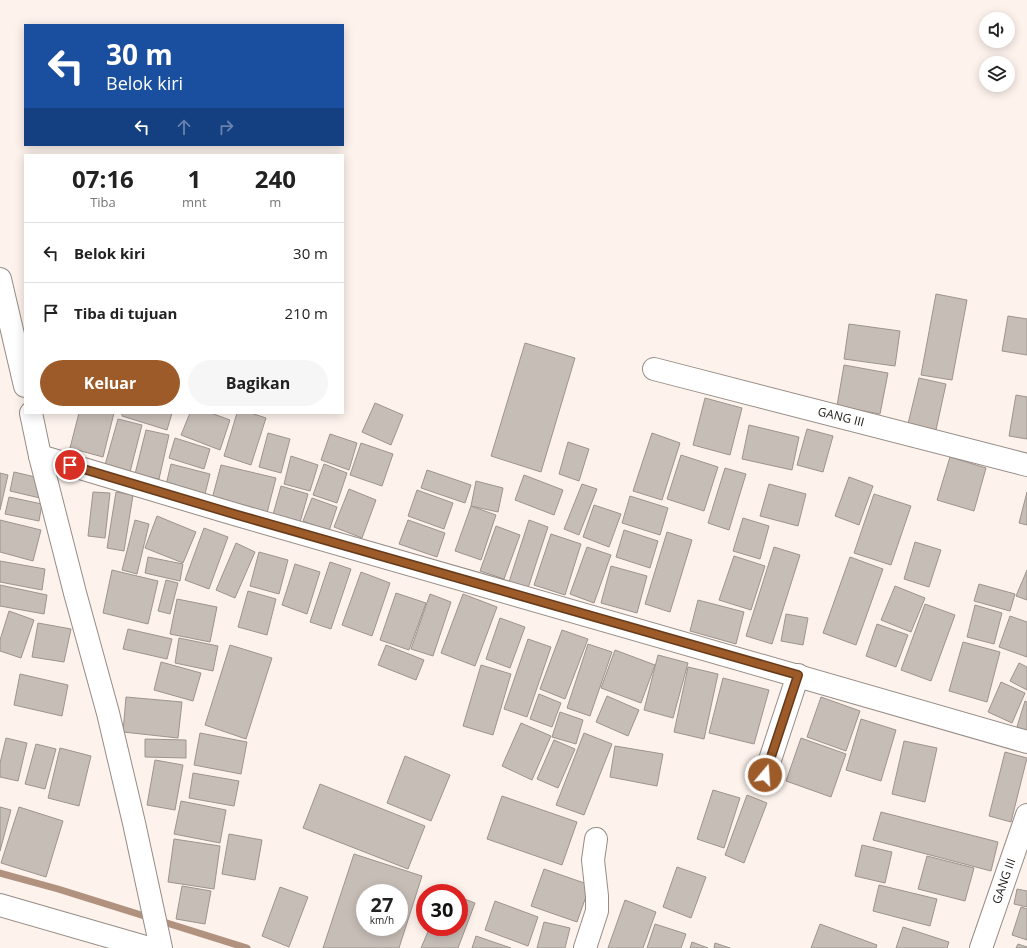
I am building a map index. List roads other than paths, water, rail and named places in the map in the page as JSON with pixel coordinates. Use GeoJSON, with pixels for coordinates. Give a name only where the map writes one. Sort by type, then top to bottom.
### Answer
{"type":"FeatureCollection","features":[{"type":"Feature","properties":{"kind":"street"},"geometry":{"type":"LineString","coordinates":[[1,283],[24,382]]}},
{"type":"Feature","properties":{"kind":"street","name":"GANG III"},"geometry":{"type":"LineString","coordinates":[[654,369],[1027,465]]}},
{"type":"Feature","properties":{"kind":"street"},"geometry":{"type":"LineString","coordinates":[[0,905],[156,943],[151,902],[134,823],[108,714],[40,456],[31,414]]}},
{"type":"Feature","properties":{"kind":"street"},"geometry":{"type":"LineString","coordinates":[[40,456],[234,514],[1027,742]]}},
{"type":"Feature","properties":{"kind":"street"},"geometry":{"type":"LineString","coordinates":[[765,775],[798,675]]}},
{"type":"Feature","properties":{"kind":"street","name":"GANG III"},"geometry":{"type":"LineString","coordinates":[[982,948],[1027,814]]}},
{"type":"Feature","properties":{"kind":"street"},"geometry":{"type":"LineString","coordinates":[[585,948],[597,911],[593,860],[596,839]]}},
{"type":"Feature","properties":{"kind":"waterway"},"geometry":{"type":"LineString","coordinates":[[0,873],[58,889],[247,948]]}}]}
